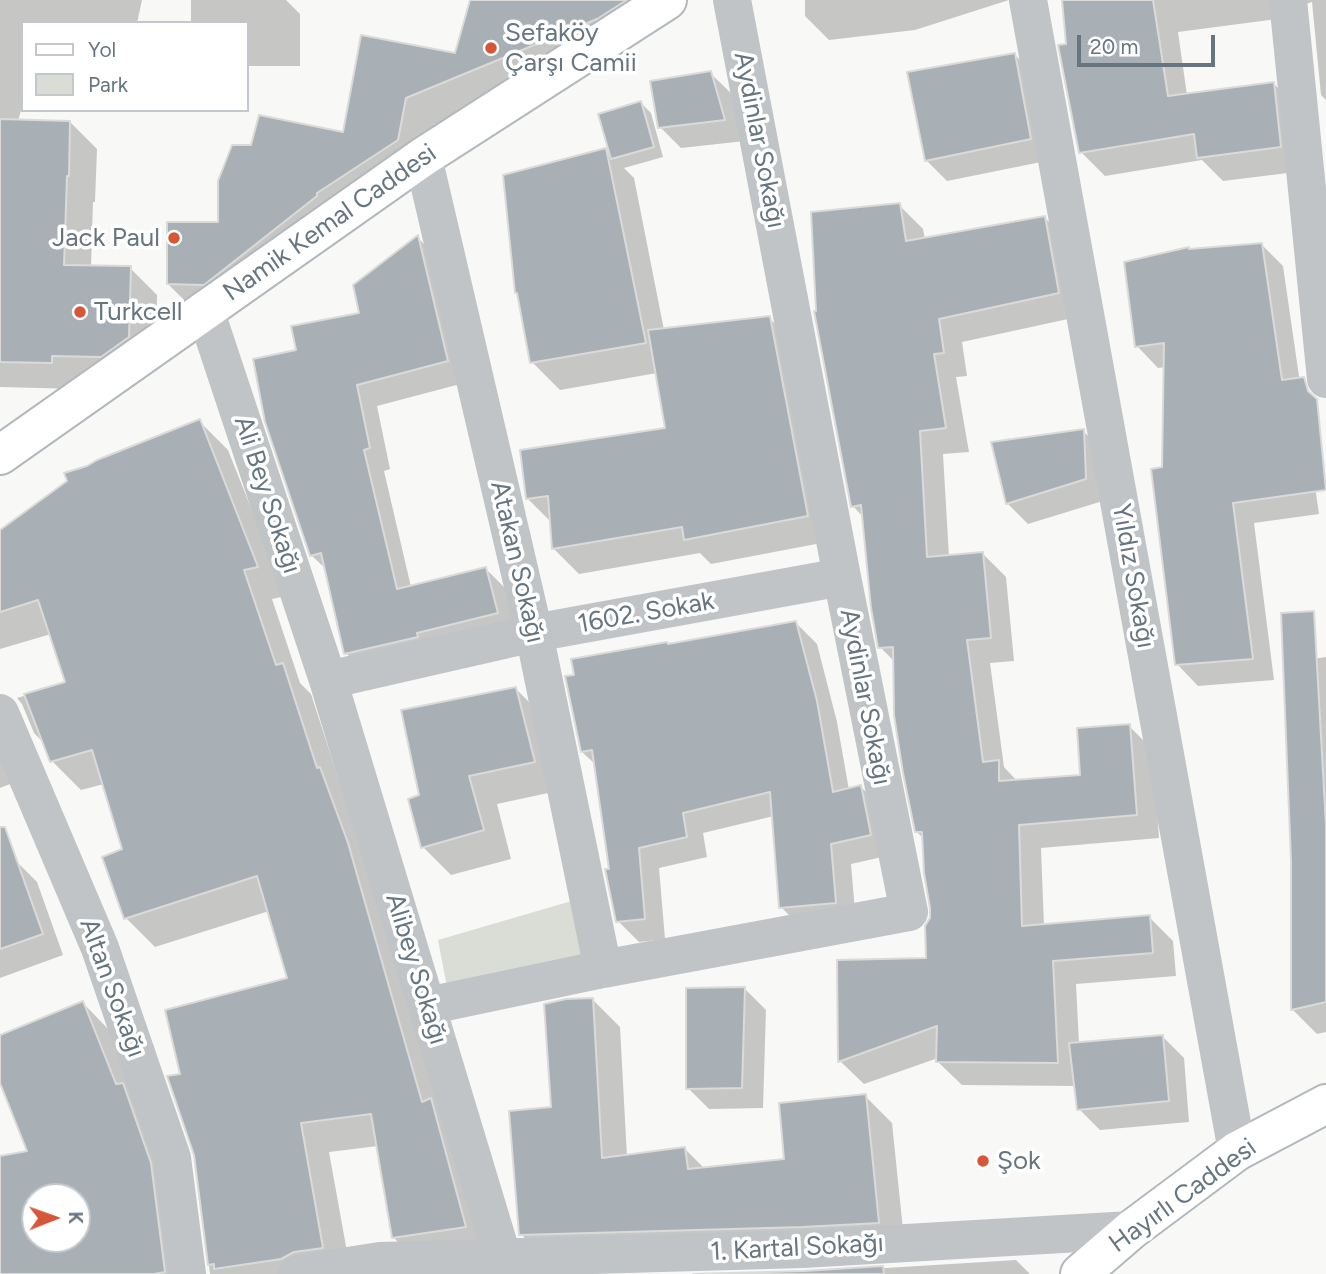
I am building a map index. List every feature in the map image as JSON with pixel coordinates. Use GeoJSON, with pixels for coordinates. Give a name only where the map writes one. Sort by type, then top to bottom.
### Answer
{"type":"FeatureCollection","features":[{"type":"Feature","properties":{"kind":"main road","name":"Namik Kemal Caddesi"},"geometry":{"type":"LineString","coordinates":[[0,455],[423,157],[667,0]]}},
{"type":"Feature","properties":{"kind":"main road","name":"Hayırlı Caddesi"},"geometry":{"type":"LineString","coordinates":[[1080,1274],[1131,1230],[1237,1151],[1326,1104]]}},
{"type":"Feature","properties":{"kind":"street","name":"Aydinlar Sokağı"},"geometry":{"type":"LineString","coordinates":[[427,1006],[603,969],[909,912],[732,0]]}},
{"type":"Feature","properties":{"kind":"street","name":"Yıldız Sokağı"},"geometry":{"type":"LineString","coordinates":[[1028,0],[1237,1151]]}},
{"type":"Feature","properties":{"kind":"street"},"geometry":{"type":"LineString","coordinates":[[1288,0],[1326,379]]}},
{"type":"Feature","properties":{"kind":"street","name":"Atakan Sokağı"},"geometry":{"type":"LineString","coordinates":[[423,157],[534,633],[603,969]]}},
{"type":"Feature","properties":{"kind":"street","name":"Ali Bey Sokağı"},"geometry":{"type":"LineString","coordinates":[[205,310],[328,680]]}},
{"type":"Feature","properties":{"kind":"street","name":"1602. Sokak"},"geometry":{"type":"LineString","coordinates":[[328,680],[534,633],[842,577]]}},
{"type":"Feature","properties":{"kind":"street","name":"Alibey Sokağı"},"geometry":{"type":"LineString","coordinates":[[328,680],[503,1258]]}},
{"type":"Feature","properties":{"kind":"street","name":"Altan Sokağı"},"geometry":{"type":"LineString","coordinates":[[0,713],[100,948],[172,1158],[187,1274]]}},
{"type":"Feature","properties":{"kind":"street","name":"1. Kartal Sokağı"},"geometry":{"type":"LineString","coordinates":[[297,1274],[380,1261],[803,1249],[1131,1230]]}},
{"type":"Feature","properties":{"kind":"green space"},"geometry":{"type":"Polygon","coordinates":[[[575,900],[589,957],[448,992],[438,940],[575,900]]]}},
{"type":"Feature","properties":{"kind":"building"},"geometry":{"type":"Polygon","coordinates":[[[470,0],[627,0],[597,19],[406,98],[398,140],[317,193],[317,196],[204,285],[167,284],[167,222],[218,222],[218,181],[232,145],[251,145],[259,115],[343,132],[361,35],[455,53],[470,0]]]}},
{"type":"Feature","properties":{"kind":"building"},"geometry":{"type":"Polygon","coordinates":[[[1062,0],[1153,0],[1168,96],[1274,82],[1281,147],[1197,158],[1194,134],[1079,153],[1058,45],[1066,44],[1062,0]]]}},
{"type":"Feature","properties":{"kind":"building"},"geometry":{"type":"Polygon","coordinates":[[[1015,53],[1031,139],[925,161],[907,72],[1015,53]]]}},
{"type":"Feature","properties":{"kind":"building"},"geometry":{"type":"Polygon","coordinates":[[[711,71],[725,120],[658,128],[650,81],[711,71]]]}},
{"type":"Feature","properties":{"kind":"building"},"geometry":{"type":"Polygon","coordinates":[[[641,101],[654,147],[611,159],[598,114],[641,101]]]}},
{"type":"Feature","properties":{"kind":"building"},"geometry":{"type":"Polygon","coordinates":[[[0,119],[70,121],[64,265],[131,266],[129,337],[101,357],[52,356],[52,363],[0,362],[0,119]]]}},
{"type":"Feature","properties":{"kind":"building"},"geometry":{"type":"Polygon","coordinates":[[[606,148],[646,343],[530,363],[515,293],[503,175],[606,148]]]}},
{"type":"Feature","properties":{"kind":"building"},"geometry":{"type":"Polygon","coordinates":[[[900,203],[906,241],[1045,216],[1059,293],[939,319],[944,353],[934,354],[946,428],[920,431],[927,557],[983,552],[991,638],[967,640],[983,762],[999,760],[999,781],[1080,775],[1077,728],[1130,724],[1137,815],[1019,825],[1022,926],[1150,915],[1153,953],[1053,961],[1058,1063],[936,1062],[937,1026],[838,1062],[837,960],[926,958],[925,926],[930,918],[930,908],[924,873],[922,832],[915,832],[894,715],[893,647],[878,648],[871,608],[861,505],[851,507],[814,311],[811,212],[900,203]]]}},
{"type":"Feature","properties":{"kind":"building"},"geometry":{"type":"Polygon","coordinates":[[[418,235],[448,361],[357,385],[370,448],[364,450],[397,589],[486,567],[498,613],[417,633],[418,637],[344,654],[321,553],[310,556],[265,422],[253,359],[296,350],[291,326],[359,313],[353,285],[418,235]]]}},
{"type":"Feature","properties":{"kind":"building"},"geometry":{"type":"Polygon","coordinates":[[[1262,243],[1282,380],[1304,377],[1308,391],[1317,399],[1326,490],[1233,503],[1253,659],[1175,665],[1151,469],[1162,467],[1164,343],[1135,347],[1124,262],[1189,247],[1262,243]]]}},
{"type":"Feature","properties":{"kind":"building"},"geometry":{"type":"Polygon","coordinates":[[[770,316],[808,516],[684,540],[682,527],[552,549],[548,496],[526,499],[520,450],[665,428],[648,330],[770,316]]]}},
{"type":"Feature","properties":{"kind":"building"},"geometry":{"type":"Polygon","coordinates":[[[200,419],[258,567],[244,570],[276,665],[283,663],[317,768],[320,767],[348,843],[422,1102],[431,1098],[466,1227],[392,1238],[371,1114],[301,1123],[323,1248],[294,1252],[281,1259],[214,1269],[214,1264],[208,1265],[194,1155],[167,1076],[180,1074],[165,1010],[287,978],[257,876],[124,919],[102,857],[122,849],[92,750],[50,762],[24,694],[65,682],[38,600],[0,612],[0,530],[67,481],[64,473],[200,419]]]}},
{"type":"Feature","properties":{"kind":"building"},"geometry":{"type":"Polygon","coordinates":[[[1084,429],[1086,479],[1006,504],[991,442],[1084,429]]]}},
{"type":"Feature","properties":{"kind":"building"},"geometry":{"type":"Polygon","coordinates":[[[1314,611],[1326,826],[1326,1002],[1291,1010],[1291,861],[1281,613],[1314,611]]]}},
{"type":"Feature","properties":{"kind":"building"},"geometry":{"type":"Polygon","coordinates":[[[796,621],[817,701],[833,792],[861,785],[871,835],[831,844],[836,903],[779,908],[770,792],[683,813],[687,837],[639,848],[645,919],[616,922],[605,869],[609,869],[592,750],[581,752],[565,676],[574,675],[571,659],[796,621]]]}},
{"type":"Feature","properties":{"kind":"building"},"geometry":{"type":"Polygon","coordinates":[[[516,687],[535,762],[469,776],[484,830],[421,848],[408,799],[419,795],[401,710],[516,687]]]}},
{"type":"Feature","properties":{"kind":"building"},"geometry":{"type":"Polygon","coordinates":[[[0,827],[5,827],[43,934],[0,949],[0,827]]]}},
{"type":"Feature","properties":{"kind":"building"},"geometry":{"type":"Polygon","coordinates":[[[745,987],[742,1088],[686,1089],[686,988],[745,987]]]}},
{"type":"Feature","properties":{"kind":"building"},"geometry":{"type":"Polygon","coordinates":[[[593,998],[602,1158],[685,1147],[688,1169],[784,1159],[779,1103],[866,1094],[879,1223],[519,1235],[509,1111],[551,1107],[544,1004],[566,999],[593,998]]]}},
{"type":"Feature","properties":{"kind":"building"},"geometry":{"type":"Polygon","coordinates":[[[83,1001],[116,1084],[123,1083],[151,1163],[165,1272],[0,1274],[0,1156],[27,1151],[0,1083],[0,1035],[83,1001]]]}},
{"type":"Feature","properties":{"kind":"building"},"geometry":{"type":"Polygon","coordinates":[[[1163,1035],[1169,1101],[1077,1110],[1069,1043],[1163,1035]]]}},
{"type":"Feature","properties":{"kind":"building"},"geometry":{"type":"Polygon","coordinates":[[[883,1266],[884,1274],[693,1274],[804,1271],[883,1266]]]}},
{"type":"Feature","properties":{"kind":"place","name":"Sefaköy Çarşı Camii"},"geometry":{"type":"Point","coordinates":[491,48]}},
{"type":"Feature","properties":{"kind":"place","name":"Jack Paul"},"geometry":{"type":"Point","coordinates":[174,238]}},
{"type":"Feature","properties":{"kind":"place","name":"Turkcell"},"geometry":{"type":"Point","coordinates":[80,312]}},
{"type":"Feature","properties":{"kind":"place","name":"Şok"},"geometry":{"type":"Point","coordinates":[983,1161]}}]}
